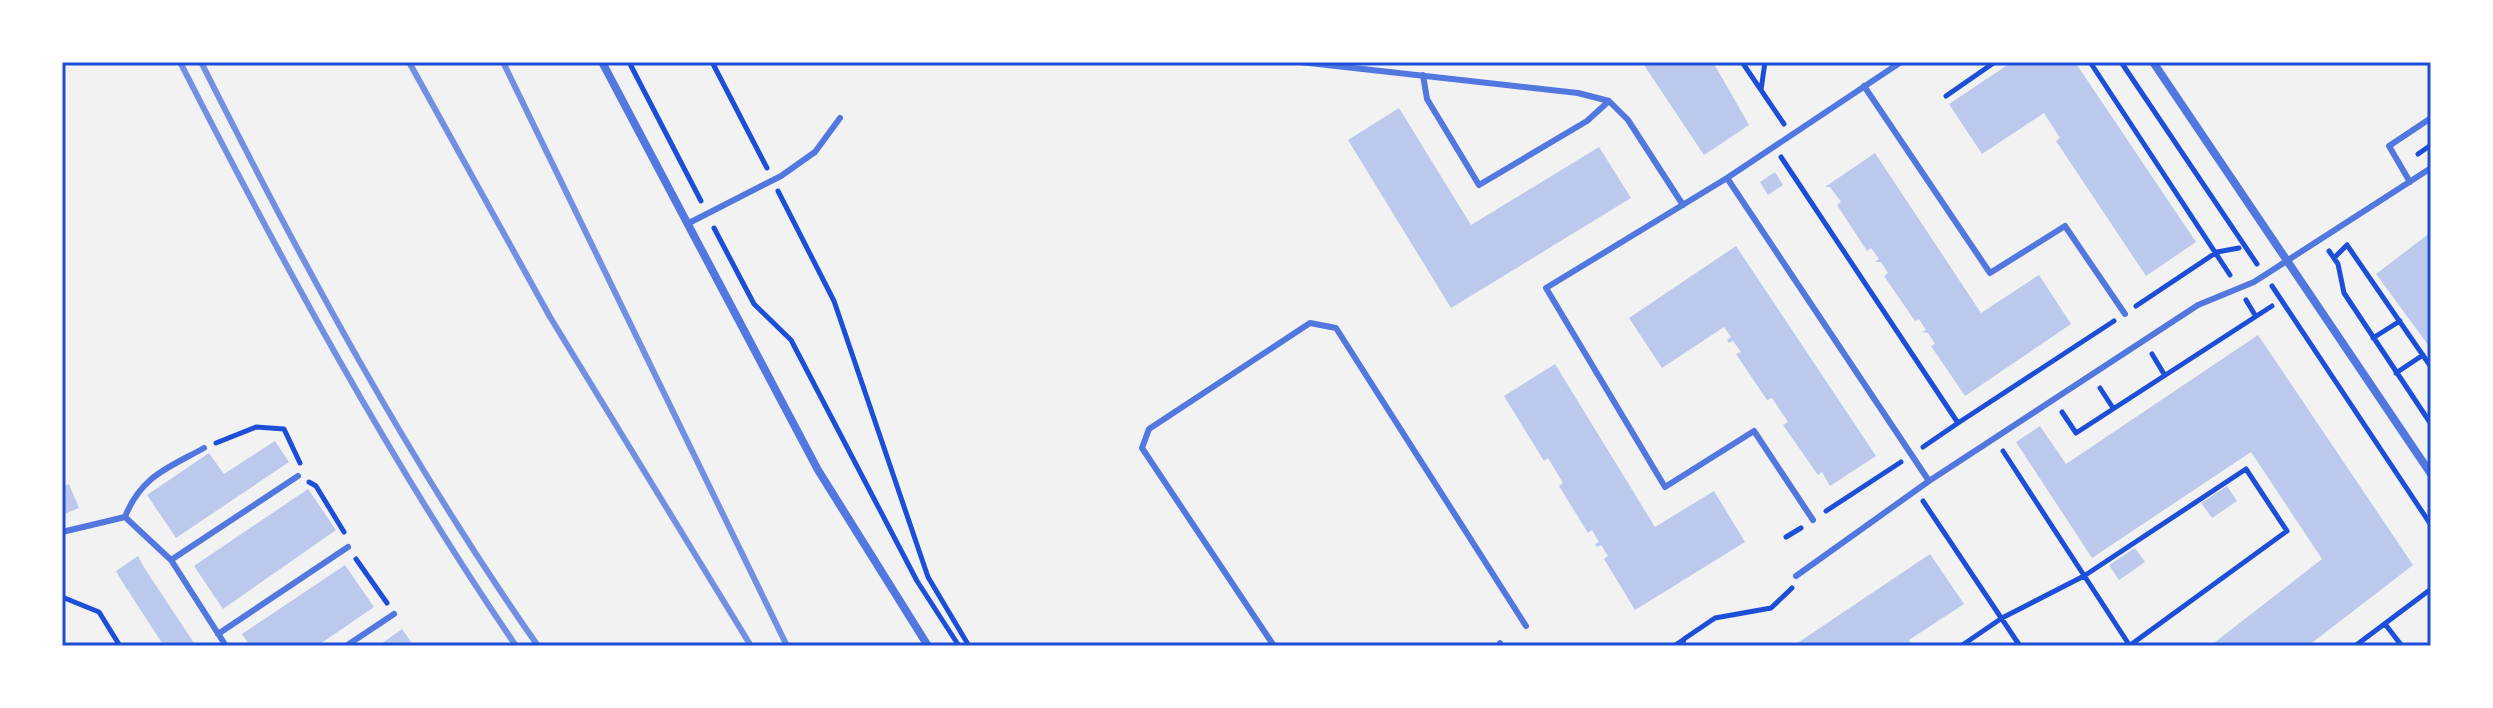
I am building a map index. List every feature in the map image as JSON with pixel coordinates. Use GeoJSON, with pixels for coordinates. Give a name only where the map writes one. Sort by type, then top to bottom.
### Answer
{"type":"FeatureCollection","features":[{"type":"Feature","properties":{"kind":"street"},"geometry":{"type":"LineString","coordinates":[[602,62],[818,470],[928,646]]}},
{"type":"Feature","properties":{"kind":"street"},"geometry":{"type":"LineString","coordinates":[[2153,62],[2431,474]]}},
{"type":"Feature","properties":{"kind":"lane"},"geometry":{"type":"LineString","coordinates":[[1300,62],[1578,93],[1609,101],[1628,120],[1683,205]]}},
{"type":"Feature","properties":{"kind":"lane"},"geometry":{"type":"LineString","coordinates":[[1813,520],[1754,431],[1665,487],[1546,288],[1727,178],[1901,62]]}},
{"type":"Feature","properties":{"kind":"lane"},"geometry":{"type":"LineString","coordinates":[[1423,75],[1427,99],[1479,185],[1587,121],[1609,101]]}},
{"type":"Feature","properties":{"kind":"lane"},"geometry":{"type":"LineString","coordinates":[[1864,86],[1990,273],[2065,226],[2125,314]]}},
{"type":"Feature","properties":{"kind":"lane"},"geometry":{"type":"LineString","coordinates":[[687,224],[773,180],[815,152],[840,118]]}},
{"type":"Feature","properties":{"kind":"lane"},"geometry":{"type":"LineString","coordinates":[[2410,182],[2389,146],[2431,118]]}},
{"type":"Feature","properties":{"kind":"lane"},"geometry":{"type":"LineString","coordinates":[[1796,576],[1929,481],[2198,305],[2265,275],[2431,168]]}},
{"type":"Feature","properties":{"kind":"lane"},"geometry":{"type":"LineString","coordinates":[[1727,178],[1929,481]]}},
{"type":"Feature","properties":{"kind":"lane"},"geometry":{"type":"LineString","coordinates":[[1274,646],[1142,448],[1143,437],[1149,429],[1310,323],[1336,328],[1526,626]]}},
{"type":"Feature","properties":{"kind":"lane"},"geometry":{"type":"LineString","coordinates":[[125,517],[134,495],[151,477],[204,448]]}},
{"type":"Feature","properties":{"kind":"lane"},"geometry":{"type":"LineString","coordinates":[[171,560],[298,476]]}},
{"type":"Feature","properties":{"kind":"lane"},"geometry":{"type":"LineString","coordinates":[[62,532],[125,517]]}},
{"type":"Feature","properties":{"kind":"lane"},"geometry":{"type":"LineString","coordinates":[[125,517],[171,560],[226,646]]}},
{"type":"Feature","properties":{"kind":"lane"},"geometry":{"type":"LineString","coordinates":[[218,634],[348,547]]}},
{"type":"Feature","properties":{"kind":"lane"},"geometry":{"type":"LineString","coordinates":[[346,646],[394,614]]}},
{"type":"Feature","properties":{"kind":"path"},"geometry":{"type":"LineString","coordinates":[[629,62],[754,304],[791,340],[917,581],[959,646]]}},
{"type":"Feature","properties":{"kind":"path"},"geometry":{"type":"LineString","coordinates":[[712,62],[834,301],[928,577],[969,646]]}},
{"type":"Feature","properties":{"kind":"path"},"geometry":{"type":"LineString","coordinates":[[1742,62],[1791,135]]}},
{"type":"Feature","properties":{"kind":"path"},"geometry":{"type":"LineString","coordinates":[[1761,91],[1765,62]]}},
{"type":"Feature","properties":{"kind":"path"},"geometry":{"type":"LineString","coordinates":[[1946,96],[1995,62]]}},
{"type":"Feature","properties":{"kind":"path"},"geometry":{"type":"LineString","coordinates":[[2090,62],[2217,252],[2255,315]]}},
{"type":"Feature","properties":{"kind":"path"},"geometry":{"type":"LineString","coordinates":[[2121,62],[2431,525]]}},
{"type":"Feature","properties":{"kind":"path"},"geometry":{"type":"LineString","coordinates":[[1774,147],[1958,423]]}},
{"type":"Feature","properties":{"kind":"path"},"geometry":{"type":"LineString","coordinates":[[2347,245],[2431,367]]}},
{"type":"Feature","properties":{"kind":"path"},"geometry":{"type":"LineString","coordinates":[[1786,537],[2217,252],[2239,248]]}},
{"type":"Feature","properties":{"kind":"path"},"geometry":{"type":"LineString","coordinates":[[2329,251],[2338,264],[2344,293],[2431,424]]}},
{"type":"Feature","properties":{"kind":"path"},"geometry":{"type":"LineString","coordinates":[[2054,401],[2076,433],[2272,306]]}},
{"type":"Feature","properties":{"kind":"path"},"geometry":{"type":"LineString","coordinates":[[2373,338],[2400,321]]}},
{"type":"Feature","properties":{"kind":"path"},"geometry":{"type":"LineString","coordinates":[[2396,373],[2423,355]]}},
{"type":"Feature","properties":{"kind":"path"},"geometry":{"type":"LineString","coordinates":[[2092,377],[2113,408]]}},
{"type":"Feature","properties":{"kind":"path"},"geometry":{"type":"LineString","coordinates":[[204,448],[256,427],[284,429],[301,461],[298,476]]}},
{"type":"Feature","properties":{"kind":"path"},"geometry":{"type":"LineString","coordinates":[[1961,646],[2002,618],[2084,576],[2246,469],[2287,531],[2130,646],[2084,576],[1995,440]]}},
{"type":"Feature","properties":{"kind":"path"},"geometry":{"type":"LineString","coordinates":[[1916,490],[2020,646]]}},
{"type":"Feature","properties":{"kind":"path"},"geometry":{"type":"LineString","coordinates":[[1674,646],[1683,643],[1715,618],[1771,608],[1784,599],[1796,576]]}},
{"type":"Feature","properties":{"kind":"path"},"geometry":{"type":"LineString","coordinates":[[2355,646],[2431,589]]}},
{"type":"Feature","properties":{"kind":"path"},"geometry":{"type":"LineString","coordinates":[[62,597],[99,612],[120,646]]}},
{"type":"Feature","properties":{"kind":"path"},"geometry":{"type":"LineString","coordinates":[[2385,624],[2402,646]]}},
{"type":"Feature","properties":{"kind":"building"},"geometry":{"type":"Polygon","coordinates":[[[1642,62],[1713,62],[1749,125],[1704,155],[1642,62]]]}},
{"type":"Feature","properties":{"kind":"building"},"geometry":{"type":"Polygon","coordinates":[[[2012,62],[2075,62],[2196,242],[2146,276],[2056,141],[2060,138],[2044,113],[1982,154],[1949,104],[2012,62]]]}},
{"type":"Feature","properties":{"kind":"building"},"geometry":{"type":"Polygon","coordinates":[[[1399,108],[1471,225],[1599,147],[1631,198],[1451,308],[1348,140],[1399,108]]]}},
{"type":"Feature","properties":{"kind":"building"},"geometry":{"type":"Polygon","coordinates":[[[1875,153],[1981,313],[2039,275],[2071,324],[1965,396],[1931,346],[1935,344],[1928,333],[1922,332],[1926,330],[1919,319],[1915,321],[1884,276],[1888,273],[1881,262],[1875,262],[1879,259],[1871,248],[1867,251],[1837,205],[1841,202],[1830,187],[1825,187],[1875,153]]]}},
{"type":"Feature","properties":{"kind":"building"},"geometry":{"type":"Polygon","coordinates":[[[1775,172],[1783,185],[1768,195],[1760,182],[1775,172]]]}},
{"type":"Feature","properties":{"kind":"building"},"geometry":{"type":"Polygon","coordinates":[[[2431,232],[2431,349],[2376,274],[2431,232]]]}},
{"type":"Feature","properties":{"kind":"building"},"geometry":{"type":"Polygon","coordinates":[[[1736,246],[1876,456],[1830,486],[1822,472],[1818,475],[1783,425],[1788,422],[1772,398],[1767,400],[1736,354],[1741,352],[1733,341],[1729,343],[1727,340],[1731,337],[1724,327],[1662,368],[1629,318],[1736,246]]]}},
{"type":"Feature","properties":{"kind":"building"},"geometry":{"type":"Polygon","coordinates":[[[2258,335],[2413,565],[2308,646],[2210,646],[2322,559],[2251,452],[2092,558],[2016,442],[2040,426],[2066,464],[2258,335]]]}},
{"type":"Feature","properties":{"kind":"building"},"geometry":{"type":"Polygon","coordinates":[[[1555,364],[1655,527],[1714,491],[1745,542],[1635,610],[1604,559],[1608,556],[1601,545],[1597,547],[1595,544],[1599,542],[1592,530],[1588,533],[1559,486],[1563,483],[1548,458],[1544,461],[1504,396],[1555,364]]]}},
{"type":"Feature","properties":{"kind":"building"},"geometry":{"type":"Polygon","coordinates":[[[275,441],[289,462],[176,538],[147,495],[209,453],[224,474],[275,441]]]}},
{"type":"Feature","properties":{"kind":"building"},"geometry":{"type":"Polygon","coordinates":[[[69,484],[79,508],[62,515],[62,487],[69,484]]]}},
{"type":"Feature","properties":{"kind":"building"},"geometry":{"type":"Polygon","coordinates":[[[2227,486],[2237,501],[2212,518],[2201,503],[2227,486]]]}},
{"type":"Feature","properties":{"kind":"building"},"geometry":{"type":"Polygon","coordinates":[[[308,489],[336,530],[223,609],[194,566],[308,489]]]}},
{"type":"Feature","properties":{"kind":"building"},"geometry":{"type":"Polygon","coordinates":[[[2135,548],[2145,562],[2119,580],[2109,565],[2135,548]]]}},
{"type":"Feature","properties":{"kind":"building"},"geometry":{"type":"Polygon","coordinates":[[[1930,554],[1964,604],[1909,640],[1912,646],[1793,646],[1930,554]]]}},
{"type":"Feature","properties":{"kind":"building"},"geometry":{"type":"Polygon","coordinates":[[[138,556],[196,646],[164,646],[123,583],[116,571],[138,556]]]}},
{"type":"Feature","properties":{"kind":"building"},"geometry":{"type":"Polygon","coordinates":[[[345,565],[374,607],[317,646],[250,646],[242,634],[345,565]]]}},
{"type":"Feature","properties":{"kind":"building"},"geometry":{"type":"Polygon","coordinates":[[[402,629],[414,646],[378,646],[402,629]]]}},
{"type":"Feature","properties":{"kind":"railway"},"geometry":{"type":"LineString","coordinates":[[180,62],[339,359],[424,504],[516,646]]}},
{"type":"Feature","properties":{"kind":"railway"},"geometry":{"type":"LineString","coordinates":[[201,62],[318,287],[401,433],[538,646]]}},
{"type":"Feature","properties":{"kind":"railway"},"geometry":{"type":"LineString","coordinates":[[409,62],[550,317],[751,646]]}},
{"type":"Feature","properties":{"kind":"railway"},"geometry":{"type":"LineString","coordinates":[[503,62],[787,646]]}}]}
